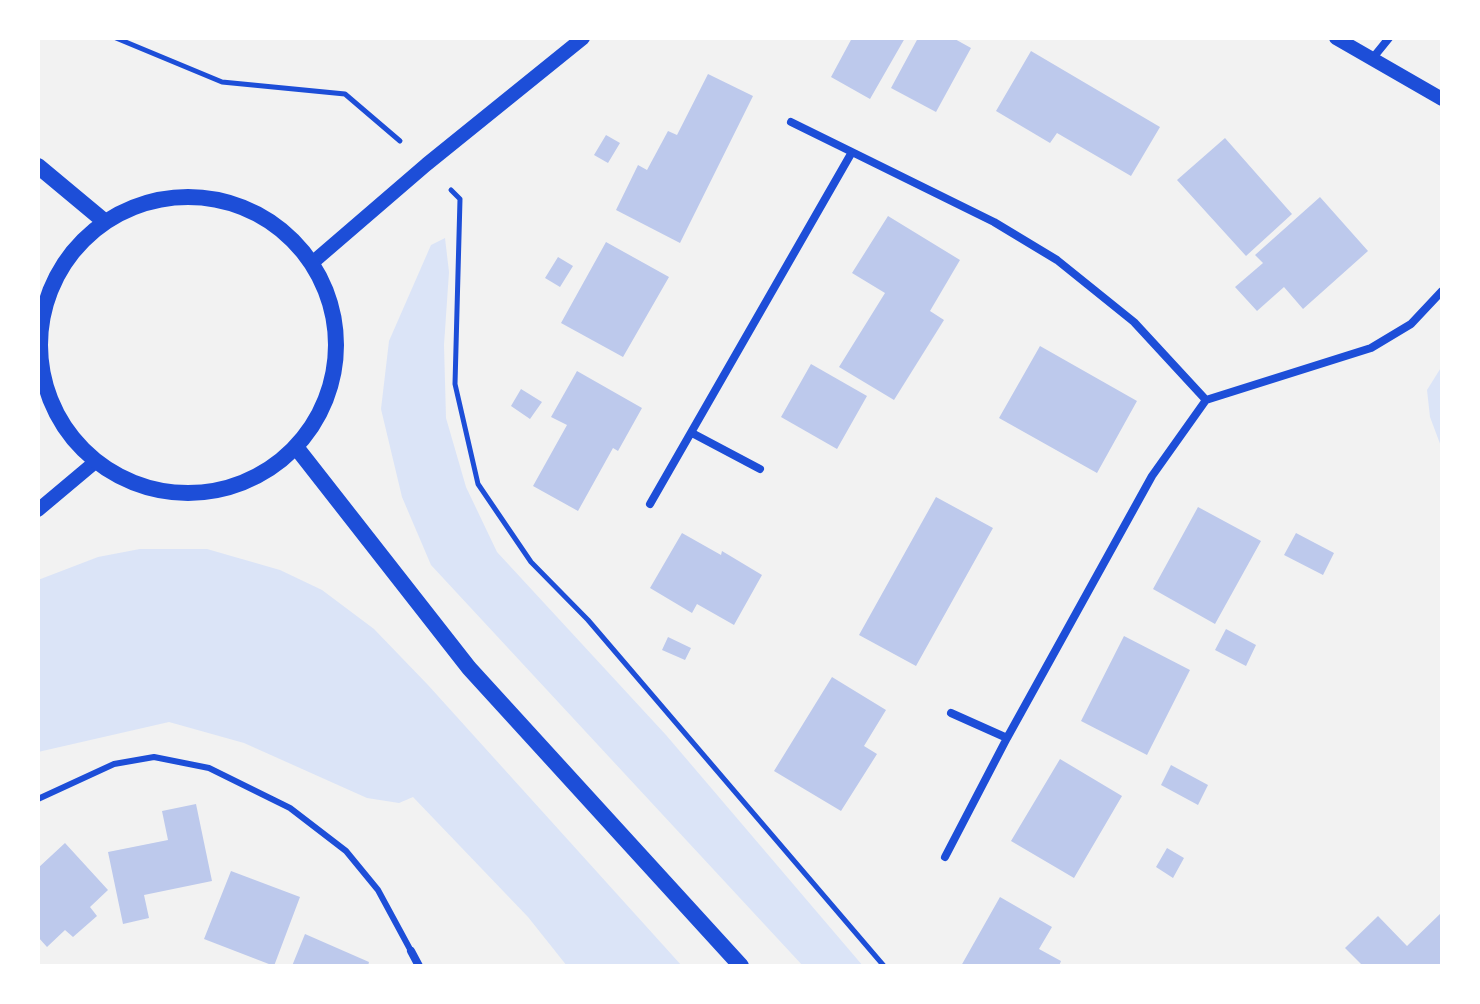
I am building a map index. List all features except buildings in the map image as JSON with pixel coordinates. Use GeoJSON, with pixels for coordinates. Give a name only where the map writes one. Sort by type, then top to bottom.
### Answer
{"type":"FeatureCollection","features":[{"type":"Feature","properties":{"kind":"main road"},"geometry":{"type":"LineString","coordinates":[[38,166],[104,221]]}},
{"type":"Feature","properties":{"kind":"main road"},"geometry":{"type":"LineString","coordinates":[[194,196],[245,207],[267,219],[278,226],[312,263],[333,310],[335,362],[326,401],[296,447],[258,476],[209,492],[168,492],[131,483],[94,463],[67,433],[45,387],[39,334],[56,275],[104,221],[151,200],[194,196]]}},
{"type":"Feature","properties":{"kind":"main road"},"geometry":{"type":"LineString","coordinates":[[296,447],[469,668],[741,966]]}},
{"type":"Feature","properties":{"kind":"street"},"geometry":{"type":"LineString","coordinates":[[312,263],[427,164],[583,38]]}},
{"type":"Feature","properties":{"kind":"street"},"geometry":{"type":"LineString","coordinates":[[1336,38],[1442,99]]}},
{"type":"Feature","properties":{"kind":"street"},"geometry":{"type":"LineString","coordinates":[[1372,59],[1389,38]]}},
{"type":"Feature","properties":{"kind":"street"},"geometry":{"type":"LineString","coordinates":[[791,122],[994,222],[1057,260],[1134,322],[1206,400]]}},
{"type":"Feature","properties":{"kind":"street"},"geometry":{"type":"LineString","coordinates":[[650,504],[852,152]]}},
{"type":"Feature","properties":{"kind":"street"},"geometry":{"type":"LineString","coordinates":[[945,857],[1152,476],[1206,400],[1371,348],[1411,324],[1442,291]]}},
{"type":"Feature","properties":{"kind":"street"},"geometry":{"type":"LineString","coordinates":[[692,433],[760,469]]}},
{"type":"Feature","properties":{"kind":"street"},"geometry":{"type":"LineString","coordinates":[[38,510],[94,463]]}},
{"type":"Feature","properties":{"kind":"street"},"geometry":{"type":"LineString","coordinates":[[951,713],[1007,738]]}},
{"type":"Feature","properties":{"kind":"street"},"geometry":{"type":"LineString","coordinates":[[411,951],[419,966]]}},
{"type":"Feature","properties":{"kind":"lane"},"geometry":{"type":"LineString","coordinates":[[38,799],[114,764],[154,757],[209,768],[290,808],[346,851],[378,890],[411,951]]}},
{"type":"Feature","properties":{"kind":"path"},"geometry":{"type":"LineString","coordinates":[[116,38],[222,82],[345,94],[427,164],[460,199],[455,384],[478,484],[531,562],[588,620],[884,966]]}},
{"type":"Feature","properties":{"kind":"shaded area"},"geometry":{"type":"Polygon","coordinates":[[[445,238],[449,272],[444,345],[446,418],[466,487],[497,552],[666,735],[863,966],[803,966],[431,565],[402,497],[381,409],[389,341],[431,245],[445,238]]]}},
{"type":"Feature","properties":{"kind":"shaded area"},"geometry":{"type":"Polygon","coordinates":[[[1442,366],[1442,449],[1430,417],[1427,390],[1442,366]]]}},
{"type":"Feature","properties":{"kind":"shaded area"},"geometry":{"type":"Polygon","coordinates":[[[140,549],[207,549],[280,570],[322,590],[374,629],[682,966],[567,966],[528,917],[413,797],[399,803],[367,798],[244,743],[169,722],[38,752],[38,580],[98,557],[140,549]]]}}]}
